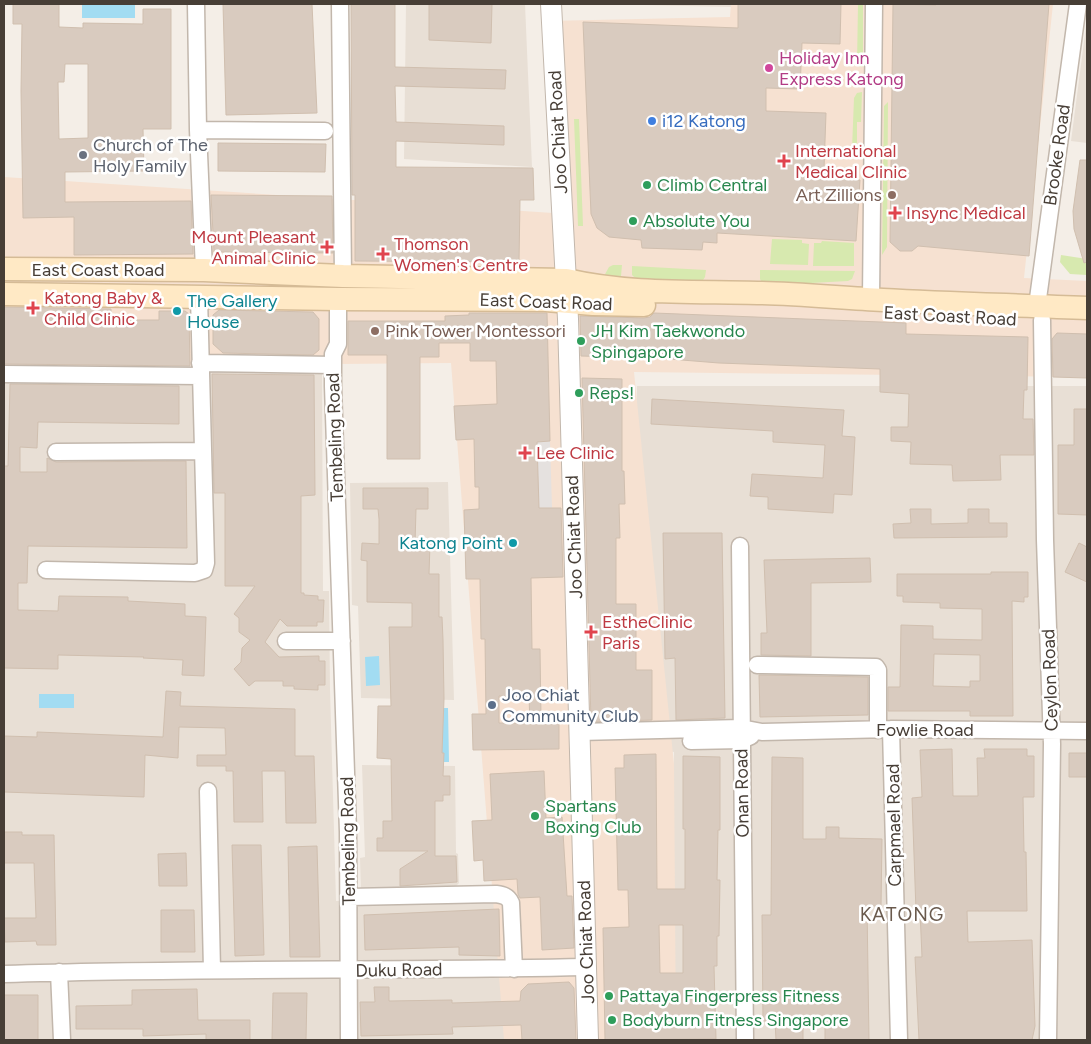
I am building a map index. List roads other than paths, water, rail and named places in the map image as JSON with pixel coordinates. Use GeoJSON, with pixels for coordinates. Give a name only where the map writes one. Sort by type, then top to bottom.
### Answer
{"type":"FeatureCollection","features":[{"type":"Feature","properties":{"kind":"main road","name":"East Coast Road"},"geometry":{"type":"LineString","coordinates":[[4,269],[204,270],[343,276],[567,291],[593,304],[1043,311],[1087,308]]}},
{"type":"Feature","properties":{"kind":"main road","name":"East Coast Road"},"geometry":{"type":"LineString","coordinates":[[4,294],[333,299],[567,291],[593,286],[626,290],[761,293],[870,299],[1043,311],[1087,321]]}},
{"type":"Feature","properties":{"kind":"street"},"geometry":{"type":"LineString","coordinates":[[196,4],[198,130],[204,270]]}},
{"type":"Feature","properties":{"kind":"street"},"geometry":{"type":"LineString","coordinates":[[340,4],[343,276]]}},
{"type":"Feature","properties":{"kind":"street","name":"Joo Chiat Road"},"geometry":{"type":"LineString","coordinates":[[551,4],[564,266],[567,291],[588,1040]]}},
{"type":"Feature","properties":{"kind":"street","name":"East Coast Road"},"geometry":{"type":"LineString","coordinates":[[870,299],[874,4]]}},
{"type":"Feature","properties":{"kind":"street","name":"Brooke Road"},"geometry":{"type":"LineString","coordinates":[[1043,311],[1078,4]]}},
{"type":"Feature","properties":{"kind":"street","name":"Brooke Road"},"geometry":{"type":"LineString","coordinates":[[1043,311],[1052,259],[1087,5]]}},
{"type":"Feature","properties":{"kind":"street"},"geometry":{"type":"LineString","coordinates":[[198,130],[325,131]]}},
{"type":"Feature","properties":{"kind":"street"},"geometry":{"type":"LineString","coordinates":[[46,570],[195,573],[204,570],[206,563],[199,297]]}},
{"type":"Feature","properties":{"kind":"street","name":"Tembeling Road"},"geometry":{"type":"LineString","coordinates":[[333,299],[338,344],[333,359],[349,897],[349,1040]]}},
{"type":"Feature","properties":{"kind":"street","name":"Ceylon Road"},"geometry":{"type":"LineString","coordinates":[[1043,311],[1045,540],[1052,731],[1048,1040]]}},
{"type":"Feature","properties":{"kind":"street"},"geometry":{"type":"LineString","coordinates":[[4,374],[200,369],[333,359]]}},
{"type":"Feature","properties":{"kind":"street"},"geometry":{"type":"LineString","coordinates":[[56,452],[202,451]]}},
{"type":"Feature","properties":{"kind":"street","name":"Onan Road"},"geometry":{"type":"LineString","coordinates":[[740,546],[745,1040]]}},
{"type":"Feature","properties":{"kind":"street"},"geometry":{"type":"LineString","coordinates":[[286,641],[342,641]]}},
{"type":"Feature","properties":{"kind":"street","name":"Carpmael Road"},"geometry":{"type":"LineString","coordinates":[[757,665],[876,667],[878,670],[885,730],[899,1040]]}},
{"type":"Feature","properties":{"kind":"street","name":"Fowlie Road"},"geometry":{"type":"LineString","coordinates":[[579,736],[885,730],[1087,731]]}},
{"type":"Feature","properties":{"kind":"street"},"geometry":{"type":"LineString","coordinates":[[208,791],[212,970]]}},
{"type":"Feature","properties":{"kind":"street"},"geometry":{"type":"LineString","coordinates":[[349,897],[503,895],[509,898],[511,903],[514,968]]}},
{"type":"Feature","properties":{"kind":"street","name":"Duku Road"},"geometry":{"type":"LineString","coordinates":[[4,974],[212,970],[349,971],[587,967]]}},
{"type":"Feature","properties":{"kind":"street"},"geometry":{"type":"LineString","coordinates":[[60,972],[62,1040]]}},
{"type":"Feature","properties":{"kind":"water"},"geometry":{"type":"Polygon","coordinates":[[[82,4],[135,4],[135,18],[82,18],[82,4]]]}},
{"type":"Feature","properties":{"kind":"water"},"geometry":{"type":"Polygon","coordinates":[[[379,656],[380,685],[366,686],[365,657],[379,656]]]}},
{"type":"Feature","properties":{"kind":"water"},"geometry":{"type":"Polygon","coordinates":[[[39,694],[74,694],[74,708],[39,708],[39,694]]]}},
{"type":"Feature","properties":{"kind":"water"},"geometry":{"type":"Polygon","coordinates":[[[441,708],[448,708],[449,762],[440,762],[441,708]]]}},
{"type":"Feature","properties":{"kind":"place","name":"Holiday Inn Express Katong"},"geometry":{"type":"Point","coordinates":[769,68]}},
{"type":"Feature","properties":{"kind":"place","name":"i12 Katong"},"geometry":{"type":"Point","coordinates":[652,121]}},
{"type":"Feature","properties":{"kind":"place","name":"Church of The Holy Family"},"geometry":{"type":"Point","coordinates":[83,155]}},
{"type":"Feature","properties":{"kind":"place","name":"International Medical Clinic"},"geometry":{"type":"Point","coordinates":[784,161]}},
{"type":"Feature","properties":{"kind":"place","name":"Climb Central"},"geometry":{"type":"Point","coordinates":[647,185]}},
{"type":"Feature","properties":{"kind":"place","name":"Art Zillions"},"geometry":{"type":"Point","coordinates":[892,195]}},
{"type":"Feature","properties":{"kind":"place","name":"Insync Medical"},"geometry":{"type":"Point","coordinates":[895,213]}},
{"type":"Feature","properties":{"kind":"place","name":"Absolute You"},"geometry":{"type":"Point","coordinates":[633,221]}},
{"type":"Feature","properties":{"kind":"place","name":"Mount Pleasant Animal Clinic"},"geometry":{"type":"Point","coordinates":[327,247]}},
{"type":"Feature","properties":{"kind":"place","name":"Thomson Women's Centre"},"geometry":{"type":"Point","coordinates":[383,254]}},
{"type":"Feature","properties":{"kind":"place","name":"Katong Baby & Child Clinic"},"geometry":{"type":"Point","coordinates":[33,308]}},
{"type":"Feature","properties":{"kind":"place","name":"The Gallery House"},"geometry":{"type":"Point","coordinates":[177,311]}},
{"type":"Feature","properties":{"kind":"place","name":"Pink Tower Montessori"},"geometry":{"type":"Point","coordinates":[375,331]}},
{"type":"Feature","properties":{"kind":"place","name":"JH Kim Taekwondo Spingapore"},"geometry":{"type":"Point","coordinates":[581,341]}},
{"type":"Feature","properties":{"kind":"place","name":"Reps!"},"geometry":{"type":"Point","coordinates":[579,393]}},
{"type":"Feature","properties":{"kind":"place","name":"Lee Clinic"},"geometry":{"type":"Point","coordinates":[525,453]}},
{"type":"Feature","properties":{"kind":"place","name":"Katong Point"},"geometry":{"type":"Point","coordinates":[513,543]}},
{"type":"Feature","properties":{"kind":"place","name":"EstheClinic Paris"},"geometry":{"type":"Point","coordinates":[591,632]}},
{"type":"Feature","properties":{"kind":"place","name":"Joo Chiat Community Club"},"geometry":{"type":"Point","coordinates":[492,705]}},
{"type":"Feature","properties":{"kind":"place","name":"Spartans Boxing Club"},"geometry":{"type":"Point","coordinates":[535,816]}},
{"type":"Feature","properties":{"kind":"place","name":"Pattaya Fingerpress Fitness"},"geometry":{"type":"Point","coordinates":[609,996]}},
{"type":"Feature","properties":{"kind":"place","name":"Bodyburn Fitness Singapore"},"geometry":{"type":"Point","coordinates":[612,1020]}},
{"type":"Feature","properties":{"kind":"district","name":"KATONG"},"geometry":{"type":"Point","coordinates":[902,914]}}]}
